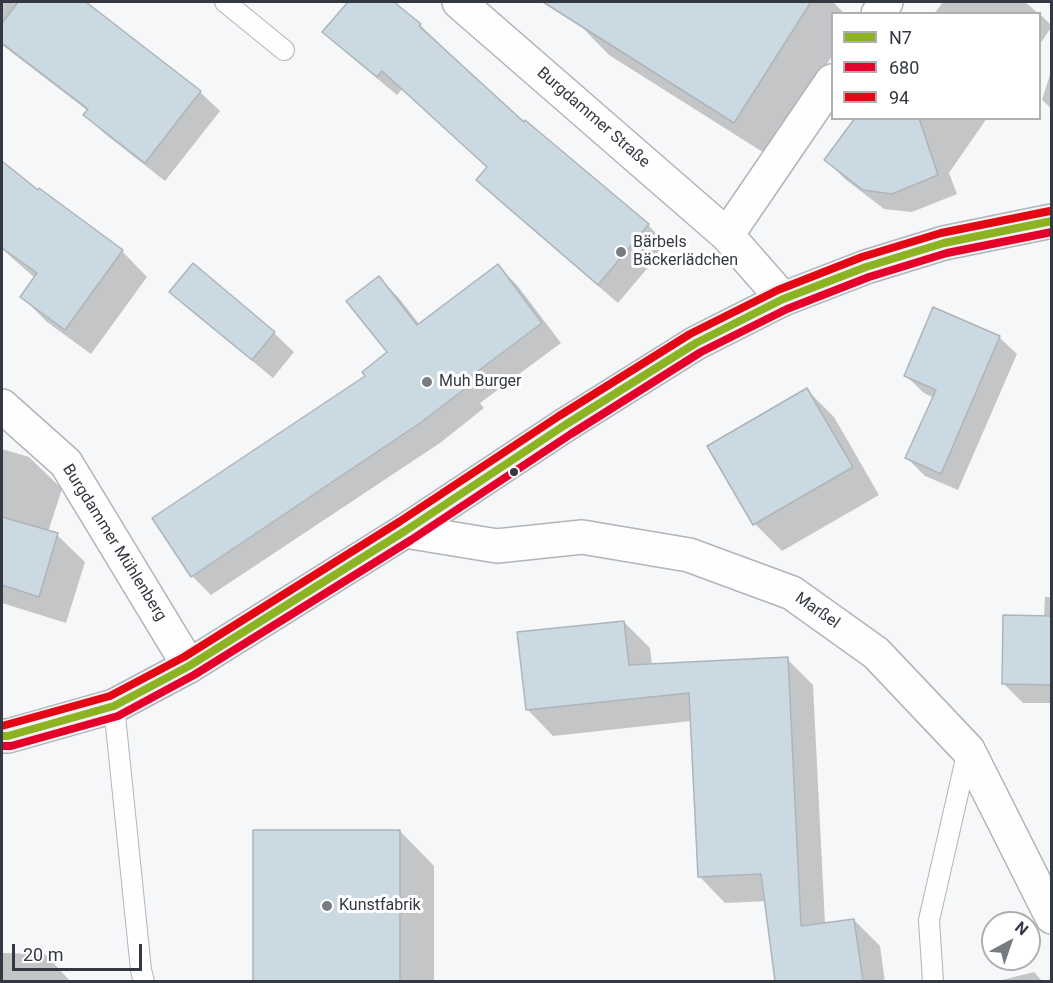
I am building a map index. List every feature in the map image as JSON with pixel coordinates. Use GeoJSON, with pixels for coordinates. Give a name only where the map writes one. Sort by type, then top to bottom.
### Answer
{"type":"FeatureCollection","features":[{"type":"Feature","properties":{"kind":"street","name":"Burgdammer Straße"},"geometry":{"type":"LineString","coordinates":[[459,2],[727,235],[783,299]]}},
{"type":"Feature","properties":{"kind":"street"},"geometry":{"type":"LineString","coordinates":[[727,235],[831,82]]}},
{"type":"Feature","properties":{"kind":"street"},"geometry":{"type":"LineString","coordinates":[[2,736],[114,706],[189,666],[405,531],[565,424],[686,350],[783,299],[866,267],[944,243],[1052,221]]}},
{"type":"Feature","properties":{"kind":"street","name":"Burgdammer Mühlenberg"},"geometry":{"type":"LineString","coordinates":[[2,406],[66,463],[189,666]]}},
{"type":"Feature","properties":{"kind":"street","name":"Marßel"},"geometry":{"type":"LineString","coordinates":[[405,531],[497,546],[582,537],[688,555],[792,593],[876,653],[968,750],[1052,917]]}},
{"type":"Feature","properties":{"kind":"lane"},"geometry":{"type":"LineString","coordinates":[[225,2],[284,50]]}},
{"type":"Feature","properties":{"kind":"lane"},"geometry":{"type":"LineString","coordinates":[[114,706],[144,981]]}},
{"type":"Feature","properties":{"kind":"lane"},"geometry":{"type":"LineString","coordinates":[[933,981],[929,920],[968,750]]}},
{"type":"Feature","properties":{"kind":"building"},"geometry":{"type":"Polygon","coordinates":[[[18,2],[86,2],[201,91],[145,163],[83,115],[88,109],[2,43],[2,23],[18,2]]]}},
{"type":"Feature","properties":{"kind":"building"},"geometry":{"type":"Polygon","coordinates":[[[348,2],[394,2],[421,24],[419,26],[524,122],[525,120],[649,224],[598,285],[476,180],[487,167],[382,71],[377,77],[322,32],[348,2]]]}},
{"type":"Feature","properties":{"kind":"building"},"geometry":{"type":"Polygon","coordinates":[[[543,2],[811,2],[734,123],[543,2]]]}},
{"type":"Feature","properties":{"kind":"building"},"geometry":{"type":"Polygon","coordinates":[[[854,120],[920,120],[938,175],[892,194],[863,190],[824,160],[854,120]]]}},
{"type":"Feature","properties":{"kind":"building"},"geometry":{"type":"Polygon","coordinates":[[[2,161],[38,190],[39,188],[123,250],[65,330],[20,297],[37,273],[2,248],[2,161]]]}},
{"type":"Feature","properties":{"kind":"building"},"geometry":{"type":"Polygon","coordinates":[[[193,263],[275,332],[252,360],[169,292],[193,263]]]}},
{"type":"Feature","properties":{"kind":"building"},"geometry":{"type":"Polygon","coordinates":[[[498,264],[542,323],[462,383],[466,388],[420,423],[191,577],[152,518],[365,376],[362,372],[387,352],[346,301],[379,276],[417,325],[498,264]]]}},
{"type":"Feature","properties":{"kind":"building"},"geometry":{"type":"Polygon","coordinates":[[[933,307],[1000,336],[941,474],[905,458],[936,390],[904,376],[933,307]]]}},
{"type":"Feature","properties":{"kind":"building"},"geometry":{"type":"Polygon","coordinates":[[[807,388],[853,467],[753,525],[707,446],[807,388]]]}},
{"type":"Feature","properties":{"kind":"building"},"geometry":{"type":"Polygon","coordinates":[[[2,517],[58,533],[39,597],[2,585],[2,517]]]}},
{"type":"Feature","properties":{"kind":"building"},"geometry":{"type":"Polygon","coordinates":[[[1003,615],[1052,616],[1052,685],[1002,684],[1003,615]]]}},
{"type":"Feature","properties":{"kind":"building"},"geometry":{"type":"Polygon","coordinates":[[[624,621],[629,665],[788,657],[801,926],[854,919],[863,981],[775,981],[761,874],[698,877],[689,693],[526,710],[517,632],[624,621]]]}},
{"type":"Feature","properties":{"kind":"building","name":"Kunstfabrik"},"geometry":{"type":"Polygon","coordinates":[[[253,830],[400,830],[400,981],[253,981],[253,830]]]}},
{"type":"Feature","properties":{"kind":"transit line","name":"94"},"geometry":{"type":"LineString","coordinates":[[2,726],[110,696],[184,657],[399,522],[559,416],[690,334],[778,290],[862,257],[941,233],[1050,211]]}},
{"type":"Feature","properties":{"kind":"transit line","name":"N7"},"geometry":{"type":"LineString","coordinates":[[2,736],[114,706],[189,666],[405,531],[565,425],[696,343],[783,299],[866,267],[944,243],[1052,221]]}},
{"type":"Feature","properties":{"kind":"transit line","name":"680"},"geometry":{"type":"LineString","coordinates":[[2,746],[11,746],[118,716],[194,675],[411,540],[571,434],[701,352],[787,309],[869,277],[947,253],[1052,232]]}},
{"type":"Feature","properties":{"kind":"place","name":"Bärbels Bäckerlädchen"},"geometry":{"type":"Point","coordinates":[621,252]}},
{"type":"Feature","properties":{"kind":"place","name":"Muh Burger"},"geometry":{"type":"Point","coordinates":[427,382]}},
{"type":"Feature","properties":{"kind":"place","name":"Kunstfabrik"},"geometry":{"type":"Point","coordinates":[327,906]}}]}
